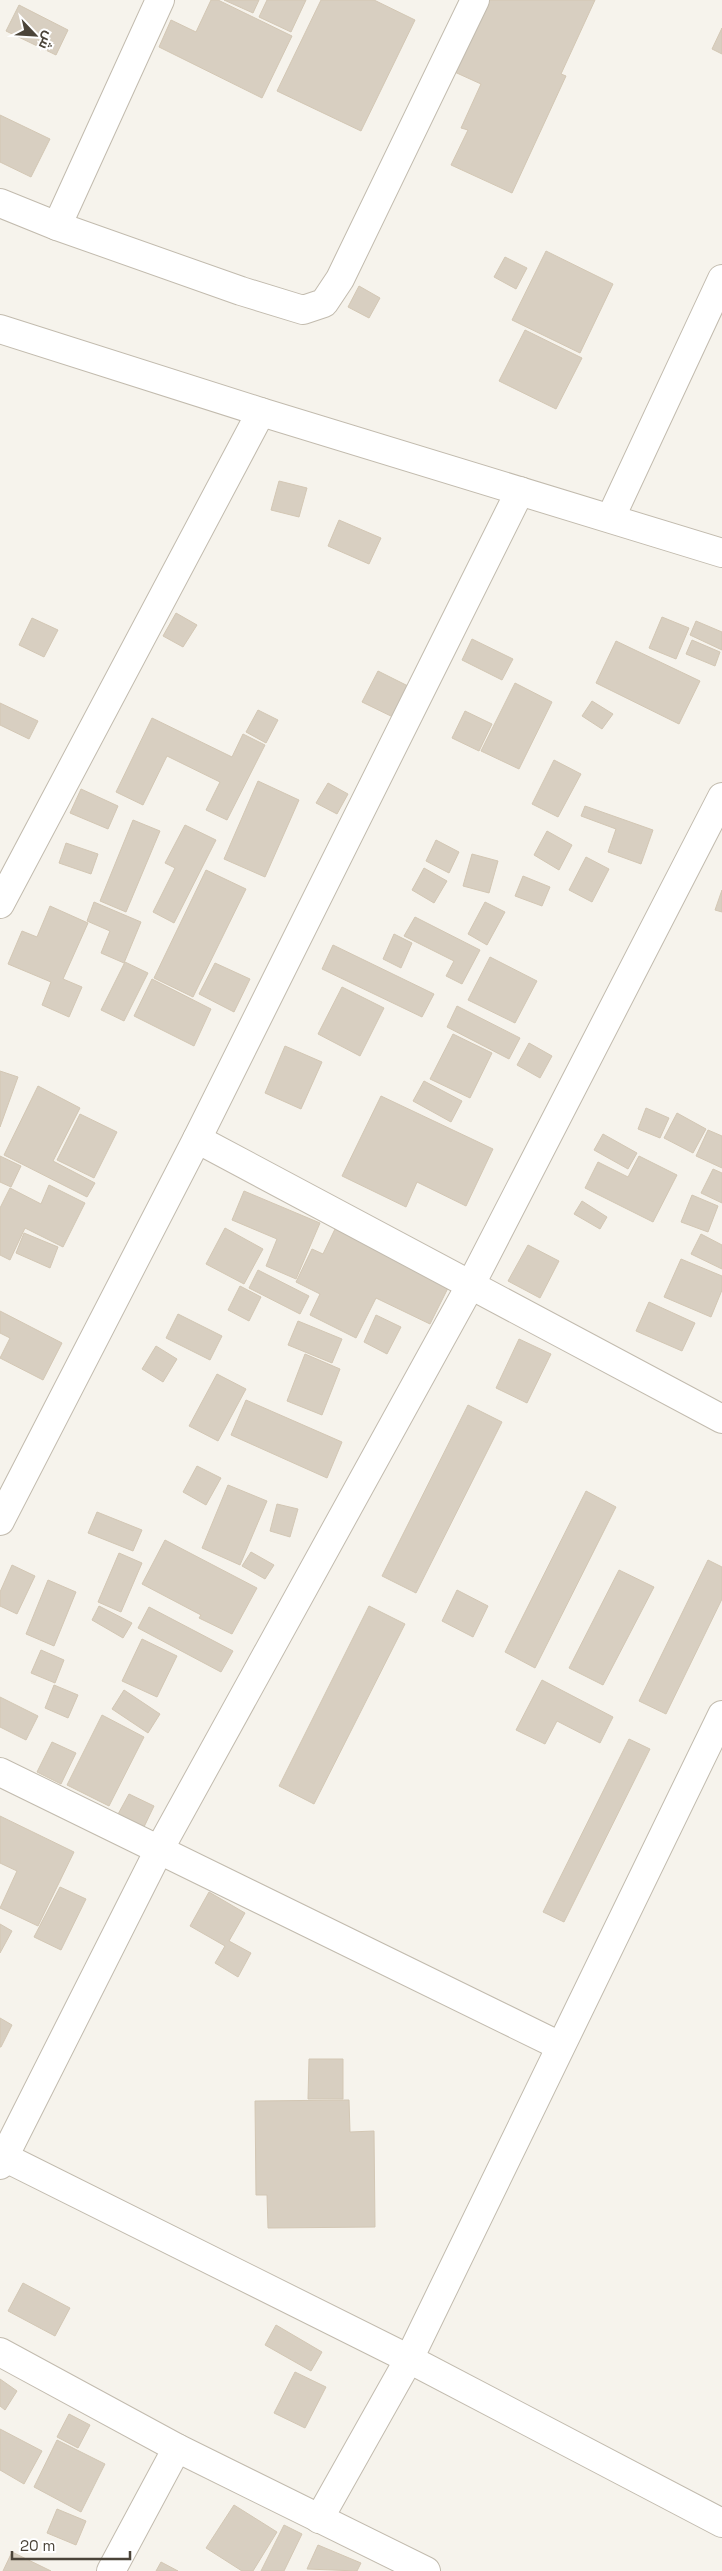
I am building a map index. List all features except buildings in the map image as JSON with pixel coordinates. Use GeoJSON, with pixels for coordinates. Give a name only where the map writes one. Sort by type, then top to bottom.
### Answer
{"type":"FeatureCollection","features":[{"type":"Feature","properties":{"kind":"street"},"geometry":{"type":"LineString","coordinates":[[56,226],[160,0]]}},
{"type":"Feature","properties":{"kind":"street"},"geometry":{"type":"LineString","coordinates":[[0,202],[56,226],[241,291],[304,310],[324,303],[340,279],[475,0]]}},
{"type":"Feature","properties":{"kind":"street"},"geometry":{"type":"LineString","coordinates":[[611,517],[722,279]]}},
{"type":"Feature","properties":{"kind":"street"},"geometry":{"type":"LineString","coordinates":[[0,329],[261,412],[611,517],[722,553]]}},
{"type":"Feature","properties":{"kind":"street"},"geometry":{"type":"LineString","coordinates":[[0,904],[261,412]]}},
{"type":"Feature","properties":{"kind":"street"},"geometry":{"type":"LineString","coordinates":[[0,1521],[196,1140],[520,491]]}},
{"type":"Feature","properties":{"kind":"street"},"geometry":{"type":"LineString","coordinates":[[722,797],[470,1286],[159,1850],[2,2161],[409,2358],[722,2523]]}},
{"type":"Feature","properties":{"kind":"street"},"geometry":{"type":"LineString","coordinates":[[196,1140],[722,1419]]}},
{"type":"Feature","properties":{"kind":"street"},"geometry":{"type":"LineString","coordinates":[[319,2519],[409,2358],[720,1722]]}},
{"type":"Feature","properties":{"kind":"street"},"geometry":{"type":"LineString","coordinates":[[0,1772],[560,2046]]}},
{"type":"Feature","properties":{"kind":"street"},"geometry":{"type":"LineString","coordinates":[[0,2352],[177,2448],[426,2571]]}},
{"type":"Feature","properties":{"kind":"street"},"geometry":{"type":"LineString","coordinates":[[111,2571],[177,2448]]}}]}
